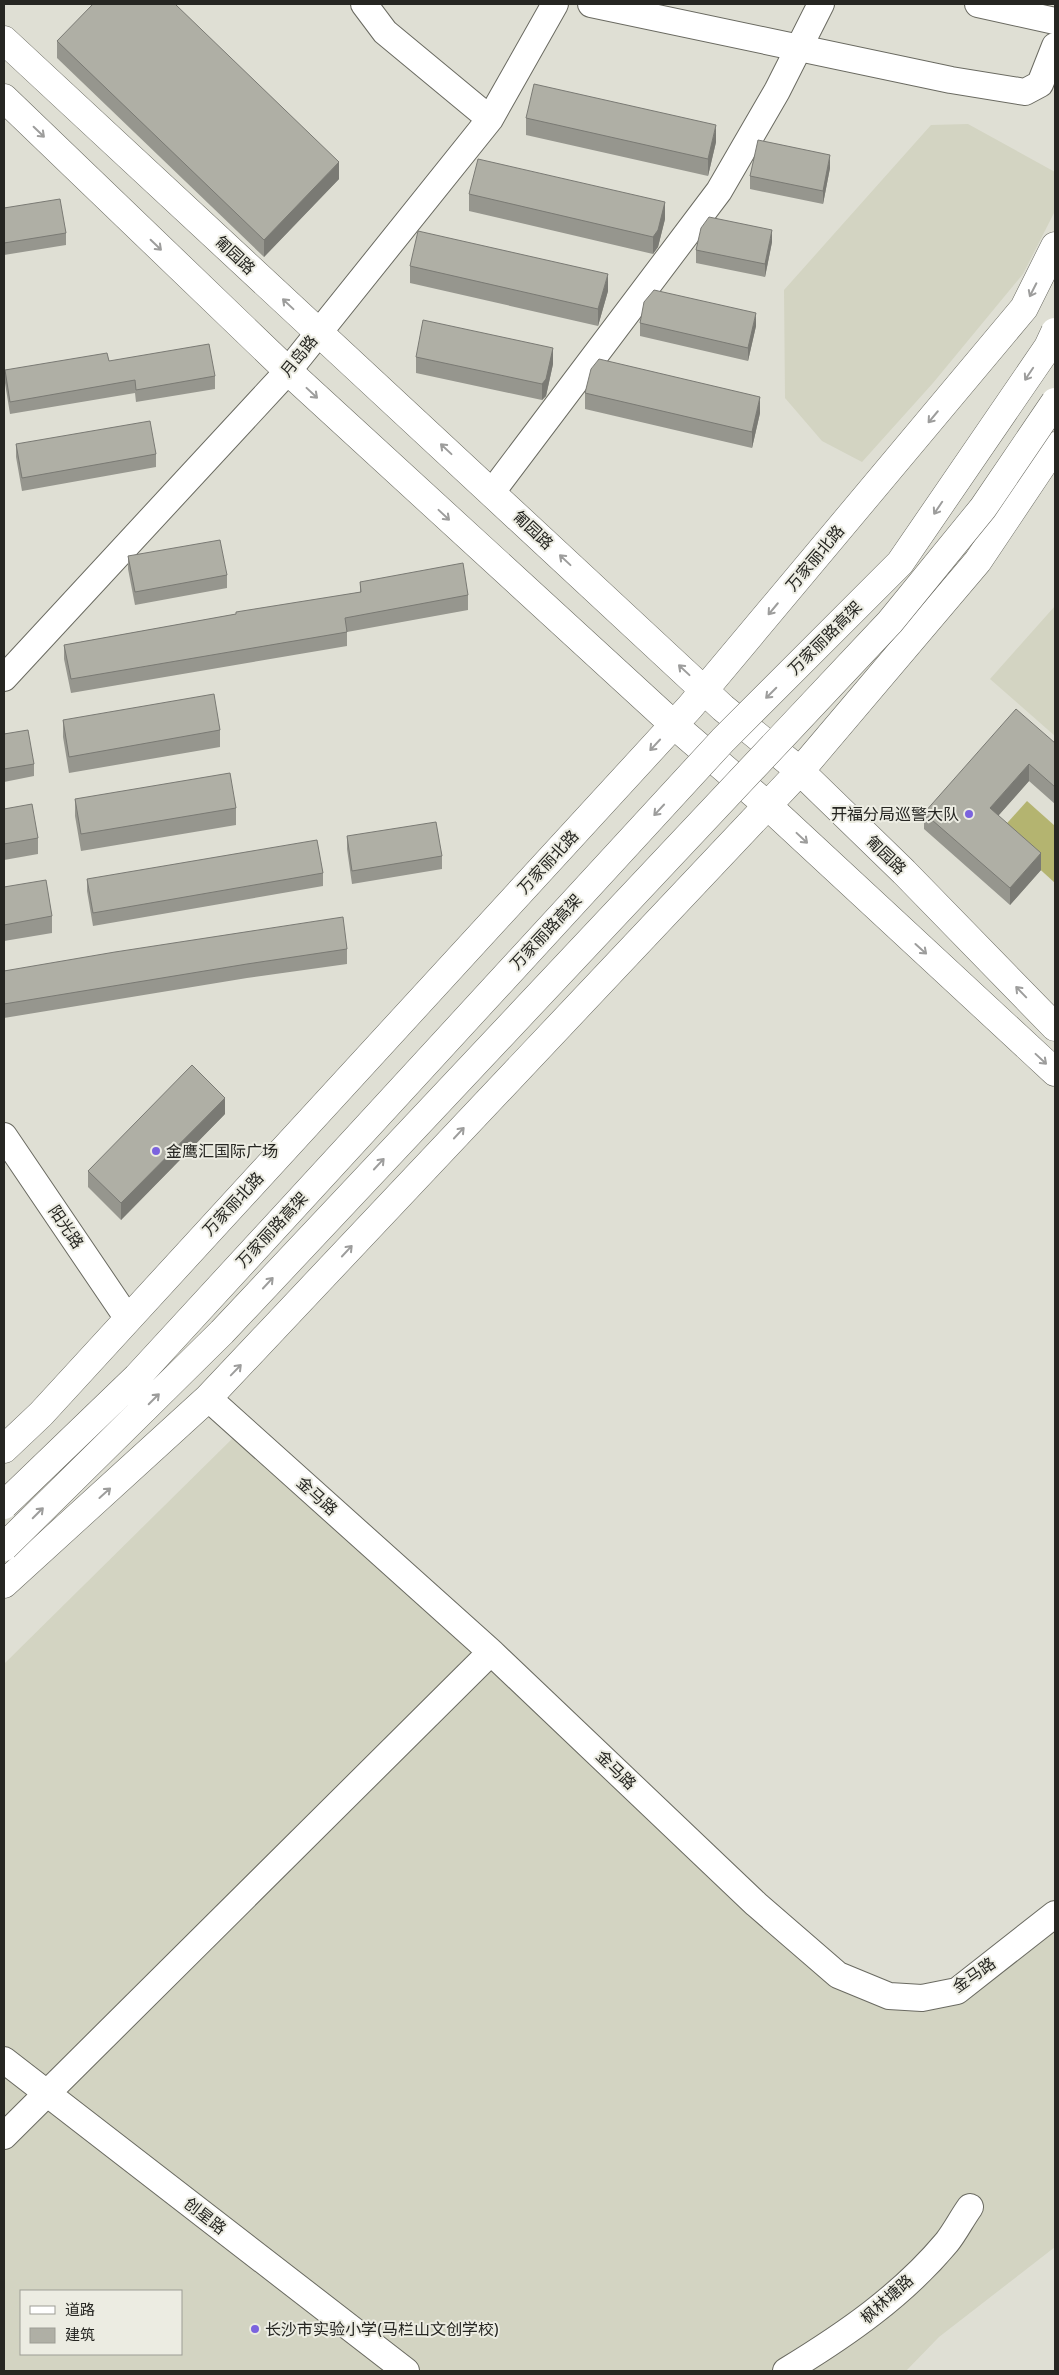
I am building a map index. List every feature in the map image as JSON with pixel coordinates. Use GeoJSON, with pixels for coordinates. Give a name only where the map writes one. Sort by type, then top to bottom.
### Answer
{"type":"FeatureCollection","features":[{"type":"Feature","properties":{"kind":"main road","name":"匍园路"},"geometry":{"type":"LineString","coordinates":[[4,40],[705,689],[723,708],[800,772],[911,879],[1055,1027]]}},
{"type":"Feature","properties":{"kind":"main road"},"geometry":{"type":"LineString","coordinates":[[4,98],[288,371],[674,725],[767,805],[1055,1072]]}},
{"type":"Feature","properties":{"kind":"main road","name":"万家丽北路"},"geometry":{"type":"LineString","coordinates":[[4,1448],[41,1414],[674,725],[1024,308],[1055,246]]}},
{"type":"Feature","properties":{"kind":"main road","name":"万家丽路高架"},"geometry":{"type":"LineString","coordinates":[[4,1505],[137,1377],[723,740],[900,563],[1048,347],[1055,332]]}},
{"type":"Feature","properties":{"kind":"main road","name":"万家丽路高架"},"geometry":{"type":"LineString","coordinates":[[4,1547],[222,1332],[890,622],[983,508],[1055,402]]}},
{"type":"Feature","properties":{"kind":"main road"},"geometry":{"type":"LineString","coordinates":[[4,1584],[208,1398],[800,772],[978,561],[1055,446]]}},
{"type":"Feature","properties":{"kind":"street"},"geometry":{"type":"LineString","coordinates":[[364,4],[385,32],[490,119]]}},
{"type":"Feature","properties":{"kind":"street","name":"月岛路"},"geometry":{"type":"LineString","coordinates":[[4,678],[288,371],[490,119],[555,4]]}},
{"type":"Feature","properties":{"kind":"street"},"geometry":{"type":"LineString","coordinates":[[591,4],[951,80],[1025,92],[1040,84],[1055,46]]}},
{"type":"Feature","properties":{"kind":"street"},"geometry":{"type":"LineString","coordinates":[[492,492],[719,191],[777,92],[821,4]]}},
{"type":"Feature","properties":{"kind":"street"},"geometry":{"type":"LineString","coordinates":[[978,4],[1055,21]]}},
{"type":"Feature","properties":{"kind":"street","name":"阳光路"},"geometry":{"type":"LineString","coordinates":[[4,1136],[128,1319]]}},
{"type":"Feature","properties":{"kind":"street","name":"金马路"},"geometry":{"type":"LineString","coordinates":[[208,1398],[491,1652],[756,1904],[838,1976],[889,1996],[922,1998],[957,1991],[1055,1914]]}},
{"type":"Feature","properties":{"kind":"street"},"geometry":{"type":"LineString","coordinates":[[4,2136],[491,1652]]}},
{"type":"Feature","properties":{"kind":"street","name":"创星路"},"geometry":{"type":"LineString","coordinates":[[4,2060],[406,2371]]}},
{"type":"Feature","properties":{"kind":"street","name":"枫林塘路"},"geometry":{"type":"LineString","coordinates":[[786,2371],[836,2341],[884,2305],[947,2242],[970,2207]]}},
{"type":"Feature","properties":{"kind":"shaded area"},"geometry":{"type":"Polygon","coordinates":[[[968,124],[1055,172],[1055,211],[1023,274],[933,383],[862,462],[822,441],[785,398],[784,290],[931,125],[968,124]]]}},
{"type":"Feature","properties":{"kind":"shaded area"},"geometry":{"type":"Polygon","coordinates":[[[1055,606],[1055,736],[990,679],[1055,606]]]}},
{"type":"Feature","properties":{"kind":"shaded area"},"geometry":{"type":"Polygon","coordinates":[[[1027,801],[1055,826],[1055,883],[999,832],[1027,801]]]}},
{"type":"Feature","properties":{"kind":"shaded area"},"geometry":{"type":"Polygon","coordinates":[[[236,1435],[841,1986],[959,1996],[1003,1973],[1055,1929],[1055,2247],[939,2337],[906,2371],[4,2371],[4,1664],[236,1435]]]}},
{"type":"Feature","properties":{"kind":"building"},"geometry":{"type":"Polygon","coordinates":[[[93,4],[175,4],[339,162],[264,240],[57,41],[93,4]]]}},
{"type":"Feature","properties":{"kind":"building"},"geometry":{"type":"Polygon","coordinates":[[[534,84],[716,125],[708,159],[526,118],[534,84]]]}},
{"type":"Feature","properties":{"kind":"building"},"geometry":{"type":"Polygon","coordinates":[[[758,140],[830,155],[823,191],[750,176],[758,140]]]}},
{"type":"Feature","properties":{"kind":"building"},"geometry":{"type":"Polygon","coordinates":[[[478,159],[665,202],[658,230],[653,237],[469,194],[478,159]]]}},
{"type":"Feature","properties":{"kind":"building"},"geometry":{"type":"Polygon","coordinates":[[[60,199],[66,233],[4,243],[4,208],[60,199]]]}},
{"type":"Feature","properties":{"kind":"building"},"geometry":{"type":"Polygon","coordinates":[[[709,217],[772,230],[765,264],[696,250],[701,228],[709,217]]]}},
{"type":"Feature","properties":{"kind":"building"},"geometry":{"type":"Polygon","coordinates":[[[418,231],[608,274],[598,309],[410,266],[418,231]]]}},
{"type":"Feature","properties":{"kind":"building"},"geometry":{"type":"Polygon","coordinates":[[[654,290],[756,313],[748,348],[640,323],[644,302],[654,290]]]}},
{"type":"Feature","properties":{"kind":"building"},"geometry":{"type":"Polygon","coordinates":[[[423,320],[553,348],[546,379],[542,384],[416,357],[423,320]]]}},
{"type":"Feature","properties":{"kind":"building"},"geometry":{"type":"Polygon","coordinates":[[[209,344],[215,376],[136,390],[135,380],[10,402],[5,370],[107,353],[109,361],[209,344]]]}},
{"type":"Feature","properties":{"kind":"building"},"geometry":{"type":"Polygon","coordinates":[[[599,359],[760,397],[752,432],[585,393],[591,369],[599,359]]]}},
{"type":"Feature","properties":{"kind":"building"},"geometry":{"type":"Polygon","coordinates":[[[150,421],[156,454],[22,478],[16,444],[150,421]]]}},
{"type":"Feature","properties":{"kind":"building"},"geometry":{"type":"Polygon","coordinates":[[[220,540],[227,575],[135,592],[128,556],[220,540]]]}},
{"type":"Feature","properties":{"kind":"building"},"geometry":{"type":"Polygon","coordinates":[[[463,563],[468,595],[345,618],[347,632],[71,679],[64,645],[236,614],[236,612],[361,592],[360,582],[463,563]]]}},
{"type":"Feature","properties":{"kind":"building"},"geometry":{"type":"Polygon","coordinates":[[[214,694],[220,730],[69,757],[63,720],[214,694]]]}},
{"type":"Feature","properties":{"kind":"building","name":"开福分局巡警大队"},"geometry":{"type":"Polygon","coordinates":[[[1016,709],[1055,743],[1055,787],[1029,764],[990,808],[1041,853],[1010,888],[924,813],[1016,709]]]}},
{"type":"Feature","properties":{"kind":"building"},"geometry":{"type":"Polygon","coordinates":[[[28,730],[34,764],[4,769],[4,734],[28,730]]]}},
{"type":"Feature","properties":{"kind":"building"},"geometry":{"type":"Polygon","coordinates":[[[230,773],[236,808],[81,834],[75,799],[230,773]]]}},
{"type":"Feature","properties":{"kind":"building"},"geometry":{"type":"Polygon","coordinates":[[[32,804],[38,838],[4,844],[4,809],[32,804]]]}},
{"type":"Feature","properties":{"kind":"building"},"geometry":{"type":"Polygon","coordinates":[[[436,822],[442,856],[352,871],[347,836],[436,822]]]}},
{"type":"Feature","properties":{"kind":"building"},"geometry":{"type":"Polygon","coordinates":[[[317,840],[323,873],[93,913],[87,879],[317,840]]]}},
{"type":"Feature","properties":{"kind":"building"},"geometry":{"type":"Polygon","coordinates":[[[46,880],[52,916],[4,925],[4,887],[46,880]]]}},
{"type":"Feature","properties":{"kind":"building"},"geometry":{"type":"Polygon","coordinates":[[[343,917],[347,949],[4,1004],[4,971],[343,917]]]}},
{"type":"Feature","properties":{"kind":"building","name":"金鹰汇国际广场"},"geometry":{"type":"Polygon","coordinates":[[[192,1065],[225,1098],[121,1203],[88,1171],[192,1065]]]}},
{"type":"Feature","properties":{"kind":"place","name":"开福分局巡警大队"},"geometry":{"type":"Point","coordinates":[969,814]}},
{"type":"Feature","properties":{"kind":"place","name":"金鹰汇国际广场"},"geometry":{"type":"Point","coordinates":[156,1151]}},
{"type":"Feature","properties":{"kind":"place","name":"长沙市实验小学(马栏山文创学校)"},"geometry":{"type":"Point","coordinates":[255,2329]}}]}
